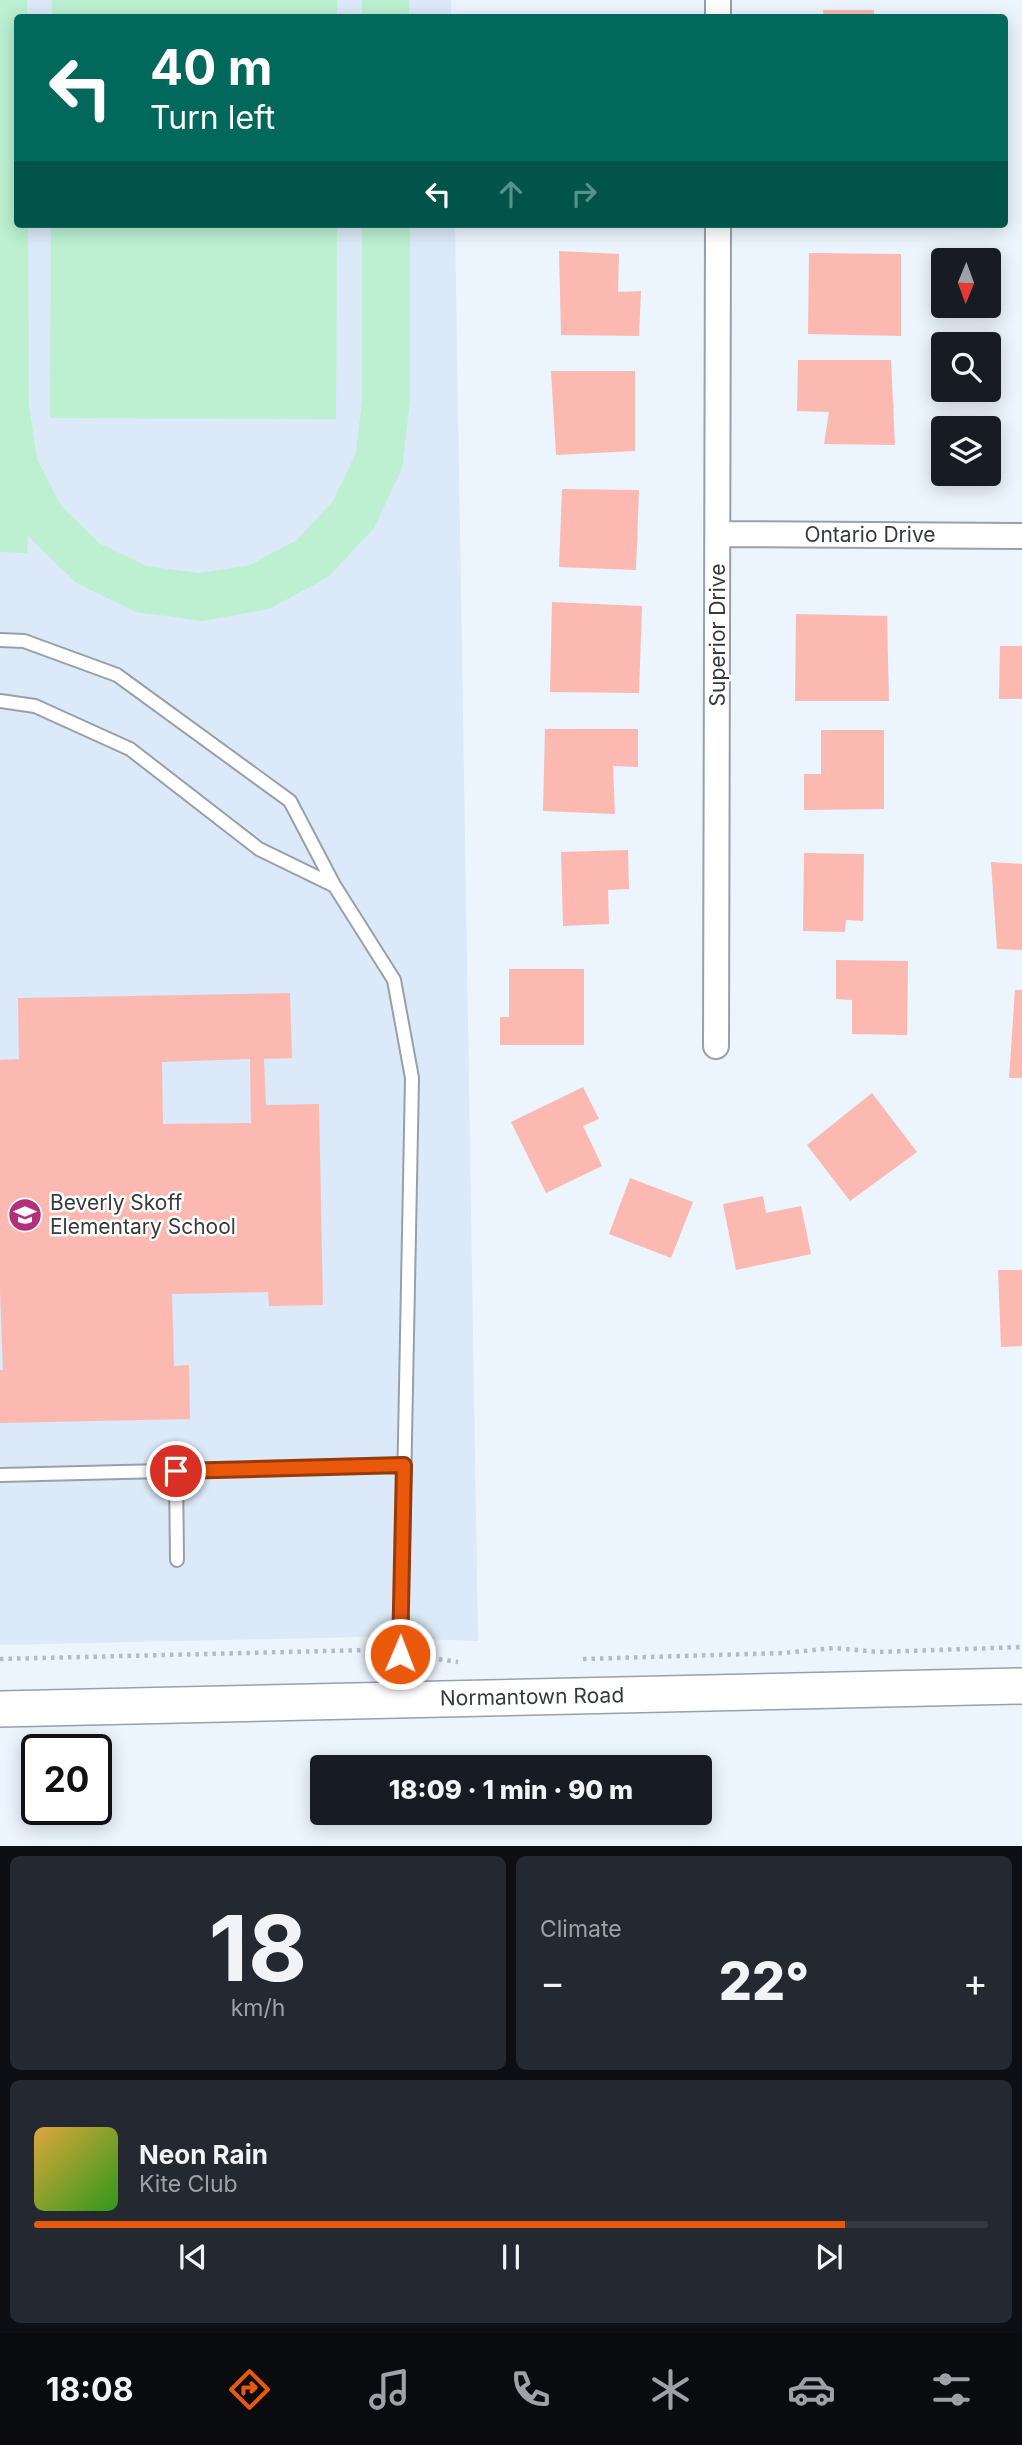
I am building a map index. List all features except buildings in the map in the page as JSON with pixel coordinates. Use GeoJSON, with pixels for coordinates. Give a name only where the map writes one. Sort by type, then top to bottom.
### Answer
{"type":"FeatureCollection","features":[{"type":"Feature","properties":{"kind":"street","name":"Superior Drive"},"geometry":{"type":"LineString","coordinates":[[716,1046],[718,228]]}},
{"type":"Feature","properties":{"kind":"street","name":"Ontario Drive"},"geometry":{"type":"LineString","coordinates":[[718,534],[1022,536]]}},
{"type":"Feature","properties":{"kind":"street","name":"Normantown Road"},"geometry":{"type":"LineString","coordinates":[[0,1709],[1022,1686]]}},
{"type":"Feature","properties":{"kind":"lane"},"geometry":{"type":"LineString","coordinates":[[0,640],[24,641],[117,675],[290,801],[334,885],[394,980],[412,1078],[400,1700]]}},
{"type":"Feature","properties":{"kind":"lane"},"geometry":{"type":"LineString","coordinates":[[0,701],[35,706],[130,749],[259,849],[334,885]]}},
{"type":"Feature","properties":{"kind":"lane"},"geometry":{"type":"LineString","coordinates":[[0,1475],[404,1465]]}},
{"type":"Feature","properties":{"kind":"lane"},"geometry":{"type":"LineString","coordinates":[[176,1471],[177,1560]]}},
{"type":"Feature","properties":{"kind":"path"},"geometry":{"type":"LineString","coordinates":[[581,1659],[783,1653],[834,1648],[879,1652],[1022,1647]]}},
{"type":"Feature","properties":{"kind":"path"},"geometry":{"type":"LineString","coordinates":[[0,1659],[368,1650],[467,1662]]}},
{"type":"Feature","properties":{"kind":"shaded area"},"geometry":{"type":"Polygon","coordinates":[[[0,0],[451,0],[451,14],[14,14],[14,228],[455,228],[478,1641],[363,1637],[0,1645],[0,0]]]}},
{"type":"Feature","properties":{"kind":"green space"},"geometry":{"type":"Polygon","coordinates":[[[0,0],[27,0],[27,14],[14,14],[14,228],[28,228],[29,407],[37,459],[61,506],[99,543],[146,566],[199,573],[250,565],[297,540],[333,501],[356,453],[362,401],[362,228],[410,228],[410,401],[402,468],[374,528],[328,577],[269,609],[202,621],[136,612],[75,582],[28,536],[27,553],[0,552],[0,0]]]}},
{"type":"Feature","properties":{"kind":"green space"},"geometry":{"type":"Polygon","coordinates":[[[52,0],[337,0],[337,14],[52,14],[52,0]]]}},
{"type":"Feature","properties":{"kind":"green space"},"geometry":{"type":"Polygon","coordinates":[[[362,0],[409,0],[409,14],[362,14],[362,0]]]}},
{"type":"Feature","properties":{"kind":"green space"},"geometry":{"type":"Polygon","coordinates":[[[51,228],[337,228],[336,419],[50,418],[51,228]]]}},
{"type":"Feature","properties":{"kind":"place","name":"Beverly Skoff Elementary School"},"geometry":{"type":"Point","coordinates":[25,1215]}},
{"type":"Feature","properties":{"kind":"route"},"geometry":{"type":"LineString","coordinates":[[176,1471],[404,1465],[400,1654]]}}]}
